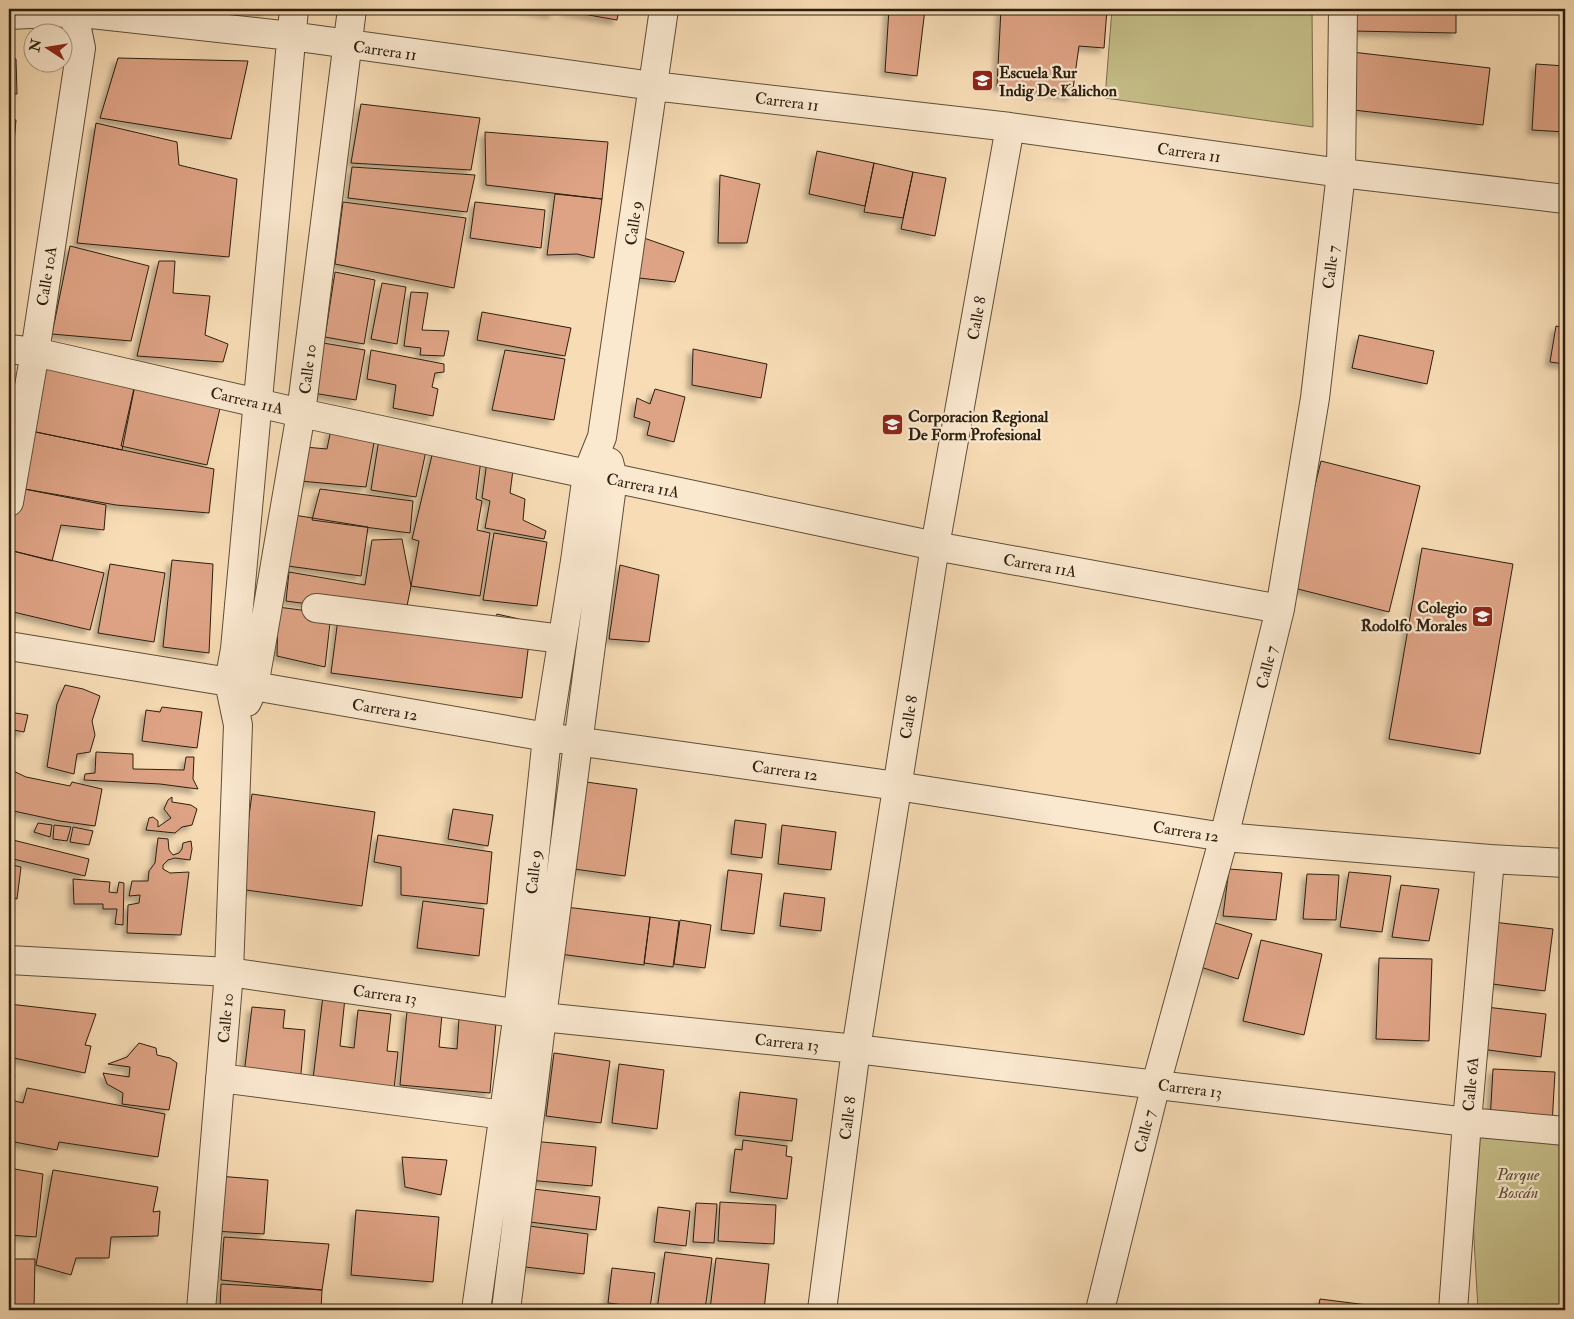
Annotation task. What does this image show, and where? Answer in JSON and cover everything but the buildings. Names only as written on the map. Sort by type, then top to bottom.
[{"type":"street","points":[[242,684],[234,649],[294,9]]},
{"type":"street","name":"Calle 10","points":[[201,1310],[229,972],[238,725],[242,684],[301,413],[352,9]]},
{"type":"street","name":"Calle 9","points":[[506,1310],[530,1015],[547,737],[576,561],[587,474],[602,437],[664,9]]},
{"type":"street","name":"Calle 7","points":[[1100,1310],[1156,1084],[1224,837],[1280,609],[1315,398],[1341,174],[1343,9]]},
{"type":"street","name":"Carrera 11","points":[[9,15],[73,10],[103,11],[653,86],[1010,127],[1341,174],[1565,199]]},
{"type":"street","name":"Calle 10A","points":[[73,10],[80,48]]},
{"type":"street","name":"Calle 10A","points":[[9,502],[22,350],[80,48],[103,11]]},
{"type":"street","name":"Calle 8","points":[[822,1310],[856,1049],[934,546],[1010,127]]},
{"type":"street","name":"Carrera 11A","points":[[22,350],[301,413],[934,546],[1280,609]]},
{"type":"street","name":"Calle 9","points":[[476,1310],[504,1115],[530,1015],[580,741],[614,478],[602,437]]},
{"type":"street","points":[[316,608],[562,639]]},
{"type":"street","name":"Carrera 12","points":[[9,646],[547,737],[897,786],[1224,837],[1490,859],[1565,863]]},
{"type":"street","name":"Calle 6A","points":[[1453,1310],[1490,859]]},
{"type":"street","name":"Carrera 13","points":[[9,960],[229,972],[530,1015],[856,1049],[1467,1122],[1565,1131]]},
{"type":"street","points":[[220,1078],[504,1115]]},
{"type":"green space","points":[[1112,9],[1312,9],[1313,127],[1105,98]]},
{"type":"green space","name":"Parque Boscán","points":[[1468,1131],[1565,1138],[1565,1310],[1478,1310]]},
{"type":"place","name":"Escuela Rur Indig De Kalichon","points":[[983,81]]},
{"type":"place","name":"Corporacion Regional De Form Profesional","points":[[892,425]]},
{"type":"place","name":"Colegio Rodolfo Morales","points":[[1483,616]]}]
